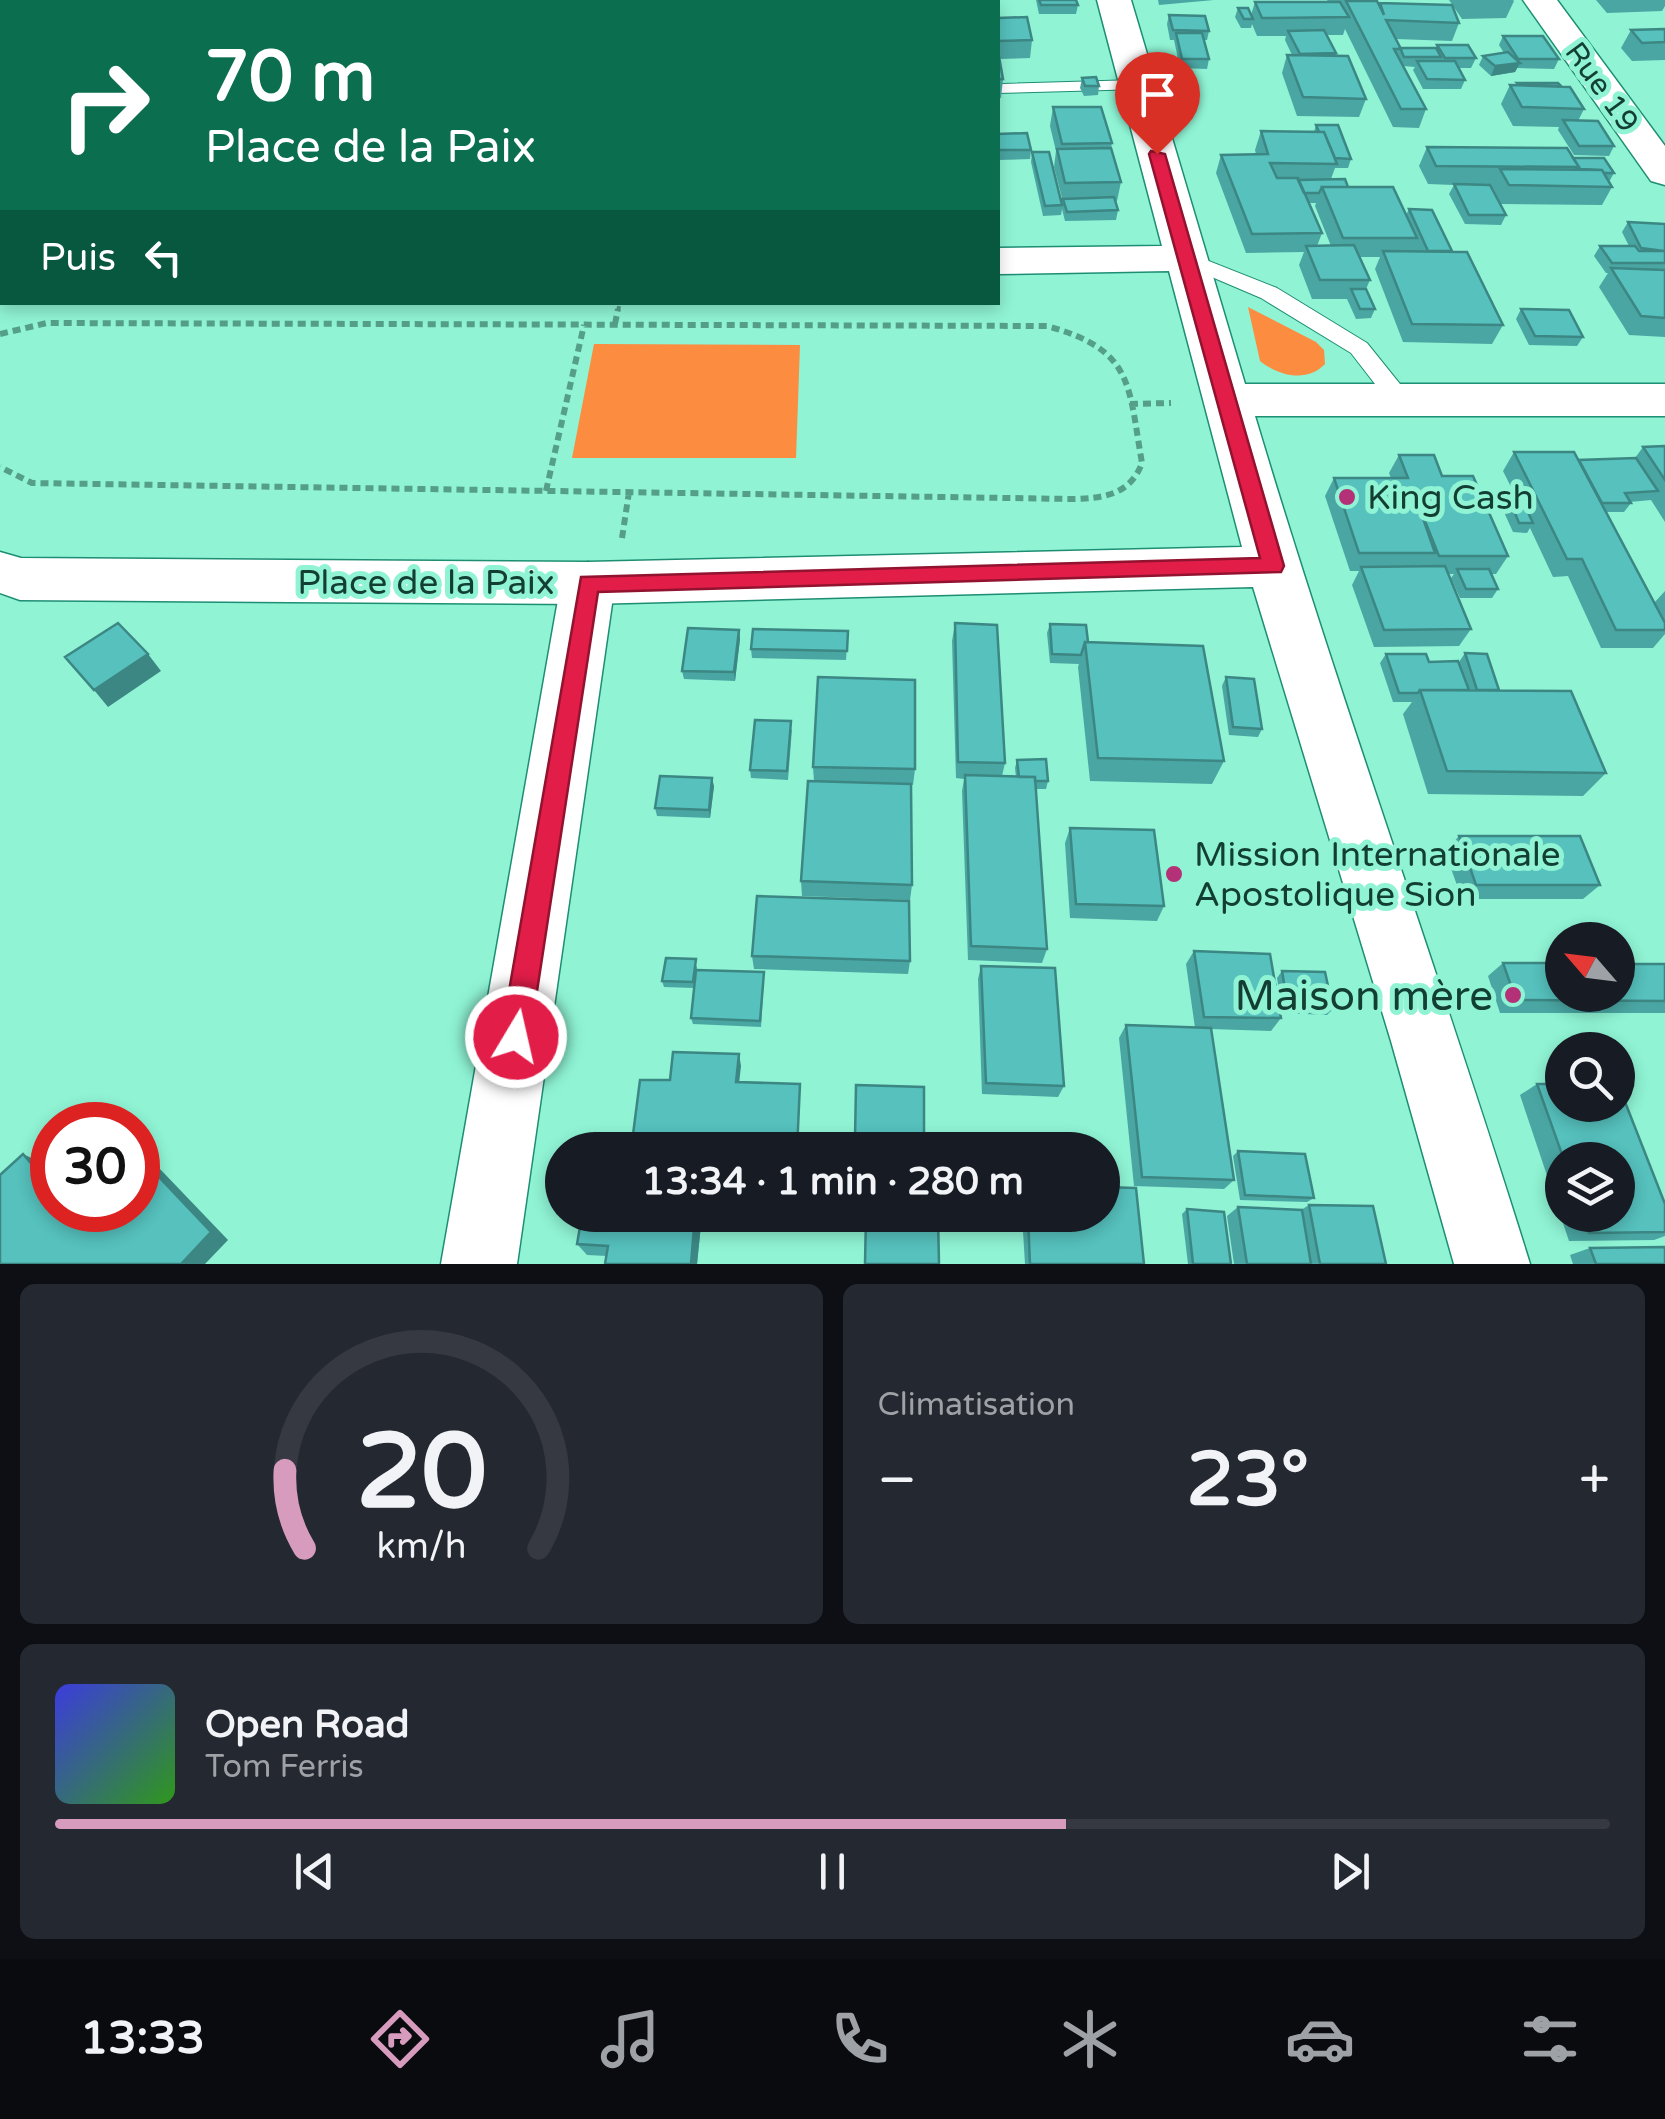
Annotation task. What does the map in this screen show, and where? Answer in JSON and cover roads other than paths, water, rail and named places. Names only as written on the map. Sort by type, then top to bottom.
[{"type":"main road","points":[[1114,0],[1274,566],[1426,1041],[1492,1264]]},
{"type":"main road","name":"Rue 19","points":[[1540,0],[1665,173]]},
{"type":"main road","points":[[1000,261],[1186,258]]},
{"type":"main road","points":[[1228,400],[1665,400]]},
{"type":"main road","points":[[479,1264],[605,561]]},
{"type":"main road","name":"Place de la Paix","points":[[0,572],[20,579],[605,561],[1274,566]]},
{"type":"lane","points":[[1003,89],[1137,85]]},
{"type":"lane","points":[[1186,258],[1269,294],[1359,348],[1400,400]]},
{"type":"place","name":"King Cash","points":[[1347,497]]},
{"type":"place","name":"Mission Internationale Apostolique Sion","points":[[1174,874]]},
{"type":"place","name":"Maison mère","points":[[1513,995]]}]
